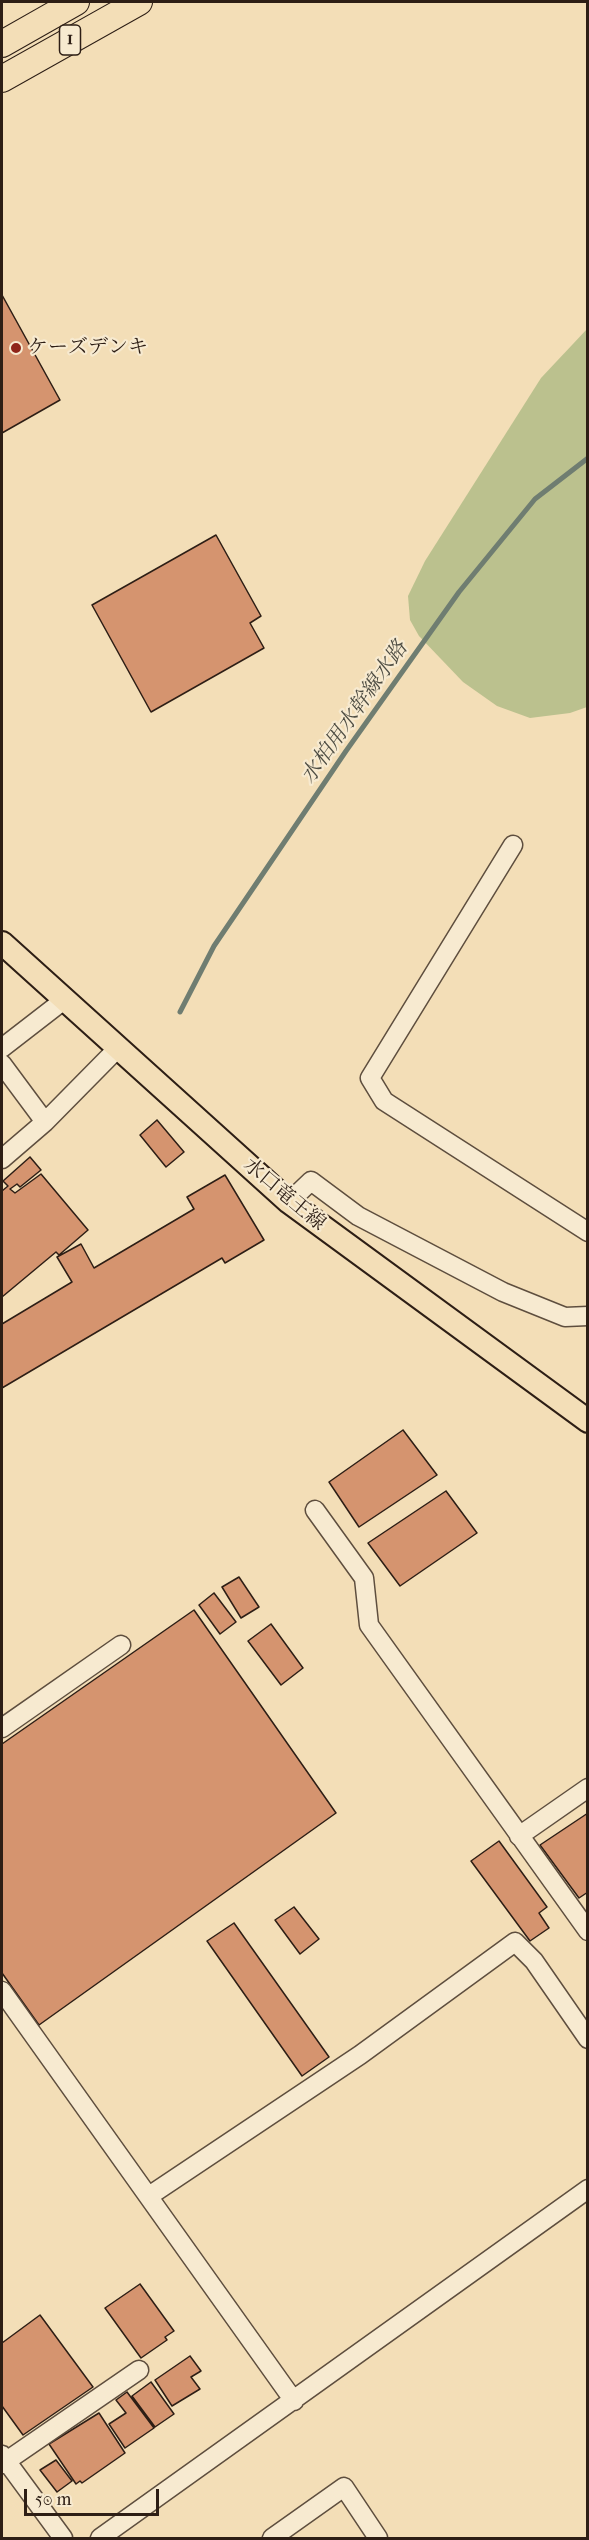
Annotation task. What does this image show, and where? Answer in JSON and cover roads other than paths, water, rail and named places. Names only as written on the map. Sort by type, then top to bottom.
[{"type":"highway","name":"1","points":[[2,44],[76,2]]},
{"type":"highway","name":"1","points":[[2,79],[139,2]]},
{"type":"main road","name":"水口竜王線","points":[[2,943],[289,1202],[588,1421]]},
{"type":"street","points":[[513,845],[370,1078],[384,1101],[588,1232]]},
{"type":"street","points":[[2,1048],[64,1000]]},
{"type":"street","points":[[2,1159],[45,1122],[117,1048]]},
{"type":"street","points":[[2,1064],[45,1122]]},
{"type":"street","points":[[289,1202],[311,1181],[358,1216],[503,1292],[566,1317],[588,1316]]},
{"type":"street","points":[[315,1510],[364,1578],[369,1625],[588,1931]]},
{"type":"street","points":[[2,1728],[121,1645]]},
{"type":"street","points":[[519,1836],[588,1788]]},
{"type":"street","points":[[149,2196],[360,2055],[515,1942],[534,1961],[588,2039]]},
{"type":"street","points":[[2,1990],[294,2401]]},
{"type":"street","points":[[100,2538],[588,2189]]},
{"type":"street","points":[[63,2538],[3,2460],[139,2370]]},
{"type":"street","points":[[272,2538],[344,2487],[378,2538]]},
{"type":"waterway","name":"水柏用水幹線水路","points":[[180,1012],[214,946],[346,751],[459,592],[535,499],[588,458]]},
{"type":"place","name":"ケーズデンキ","points":[[16,348]]}]
